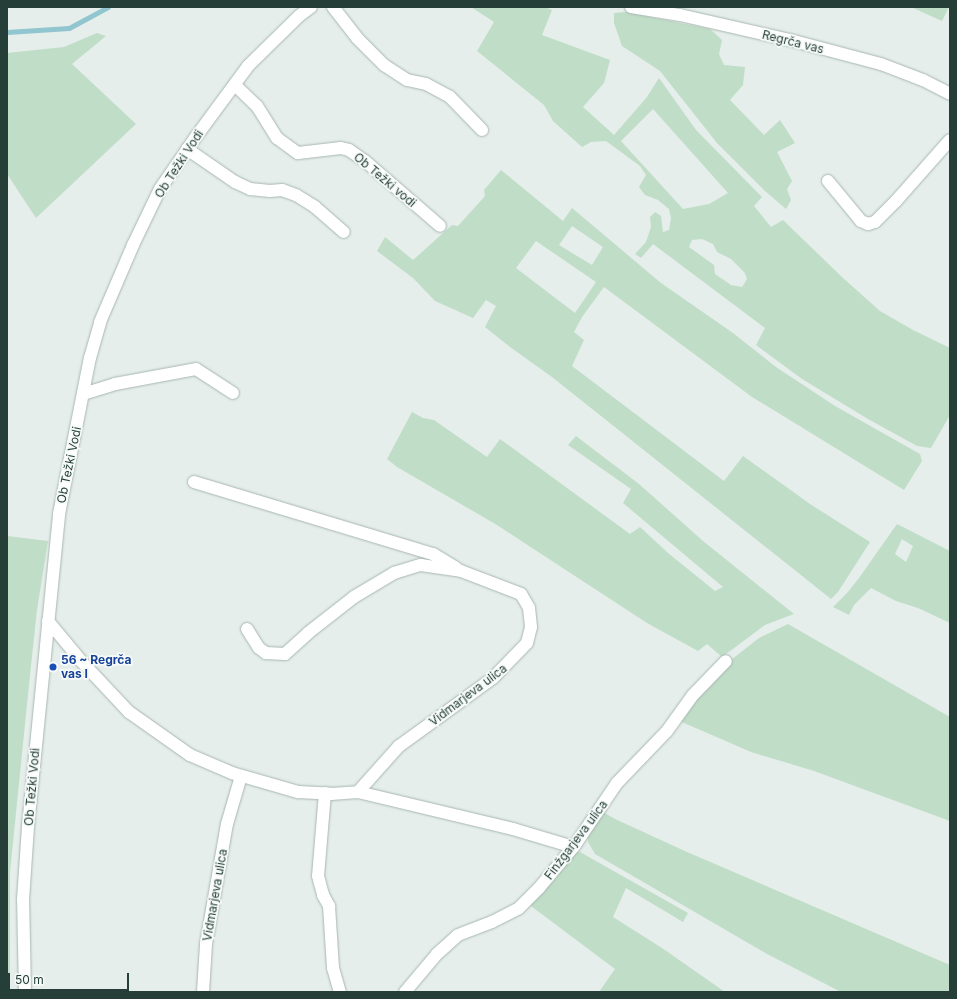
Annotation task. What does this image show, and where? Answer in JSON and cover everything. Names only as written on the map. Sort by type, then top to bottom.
[{"type":"street","name":"Ob Težki Vodi","points":[[25,992],[23,900],[28,826],[59,514],[100,322],[160,189],[187,149],[258,56],[311,7]]},
{"type":"street","points":[[333,7],[357,38],[384,65],[407,80],[426,84],[450,97],[482,130]]},
{"type":"street","name":"Regrča vas","points":[[631,7],[680,15],[790,40],[881,64],[923,80],[950,94]]},
{"type":"street","name":"Ob Težki vodi","points":[[235,85],[257,106],[277,138],[298,153],[341,148],[349,150],[365,161],[440,226]]},
{"type":"street","points":[[828,181],[861,221],[868,224],[874,222],[896,201],[950,140]]},
{"type":"street","name":"Ob Težki vodi","points":[[187,149],[235,182],[250,189],[270,191],[282,190],[296,195],[315,206],[344,232]]},
{"type":"street","points":[[84,394],[115,384],[196,369],[234,393]]},
{"type":"street","name":"Vidmarjeva ulica","points":[[194,482],[433,554],[461,571],[520,594],[529,608],[531,627],[527,643],[493,678],[399,746],[358,792]]},
{"type":"street","name":"Vidmarjeva ulica","points":[[247,629],[259,648],[266,653],[285,654],[308,633],[354,596],[394,573],[421,565],[461,571]]},
{"type":"street","points":[[48,621],[82,662],[129,712],[190,755],[241,776],[298,792],[358,792],[514,829],[573,847]]},
{"type":"street","name":"Finžgarjeva ulica","points":[[405,992],[438,954],[458,935],[492,922],[518,908],[539,888],[573,847],[617,783],[667,731],[693,695],[726,661]]},
{"type":"street","name":"Vidmarjeva ulica","points":[[203,992],[206,944],[227,824],[241,776]]},
{"type":"street","points":[[324,793],[318,876],[323,895],[329,906],[332,968],[340,992]]},
{"type":"green space","points":[[471,7],[545,7],[552,10],[542,35],[610,60],[604,83],[583,107],[614,135],[647,97],[659,78],[696,130],[762,197],[754,206],[771,227],[783,220],[843,278],[880,311],[913,330],[950,348],[950,415],[931,448],[917,446],[868,419],[802,379],[756,345],[765,328],[653,244],[641,258],[635,254],[646,242],[651,227],[650,217],[655,212],[661,216],[663,232],[669,230],[671,218],[669,209],[658,200],[645,195],[639,187],[646,175],[640,166],[606,141],[591,142],[582,147],[553,121],[544,105],[477,51],[494,22]],"holes":[[[653,109],[728,193],[709,204],[683,209],[621,141]],[[702,239],[713,244],[717,252],[731,259],[745,273],[747,279],[742,287],[731,285],[715,274],[714,265],[689,247],[692,240]]]},
{"type":"green space","points":[[911,7],[949,7],[942,21]]},
{"type":"green space","points":[[626,12],[710,29],[722,40],[719,54],[724,65],[745,67],[743,85],[730,100],[764,135],[780,120],[795,143],[777,152],[792,181],[787,189],[791,200],[786,209],[765,191],[717,143],[660,71],[622,46],[614,23],[614,13]]},
{"type":"green space","points":[[97,33],[106,36],[72,64],[136,124],[36,218],[7,174],[7,53],[64,47]]},
{"type":"green space","points":[[501,170],[563,221],[572,208],[661,283],[733,333],[776,367],[835,406],[920,454],[922,461],[904,490],[752,397],[604,287],[582,317],[574,332],[584,340],[572,366],[724,481],[743,456],[810,504],[870,542],[838,592],[831,599],[552,377],[485,327],[496,306],[486,300],[473,318],[435,301],[413,278],[377,251],[385,237],[413,260],[452,225],[458,226],[485,196],[484,190]],"holes":[[[572,226],[603,247],[592,265],[559,245]],[[536,241],[596,282],[575,313],[516,268]]]},
{"type":"green space","points":[[412,412],[423,418],[434,420],[487,457],[500,439],[630,534],[640,527],[668,553],[715,591],[723,587],[623,503],[631,489],[568,445],[576,436],[639,484],[703,541],[794,614],[765,625],[722,657],[707,644],[698,651],[647,623],[497,525],[397,467],[387,459]]},
{"type":"green space","points":[[897,524],[950,551],[950,623],[918,608],[896,601],[871,588],[854,605],[849,615],[833,607],[859,578]],"holes":[[[902,539],[913,546],[906,562],[895,554]]]},
{"type":"green space","points":[[7,536],[48,541],[37,610],[10,872],[10,992],[7,992]]},
{"type":"green space","points":[[788,624],[950,717],[950,821],[814,771],[751,752],[675,719],[727,663],[759,638]]},
{"type":"green space","points":[[602,811],[613,818],[687,852],[950,965],[950,992],[841,992],[767,954],[595,854],[588,842],[587,835]]},
{"type":"green space","points":[[580,852],[688,913],[683,922],[626,888],[613,917],[662,948],[725,992],[599,992],[615,969],[527,903],[573,853]]},
{"type":"waterway","points":[[7,32],[69,28],[108,7]]},
{"type":"place","name":"56 ~ Regrča vas I","points":[[53,667]]}]
